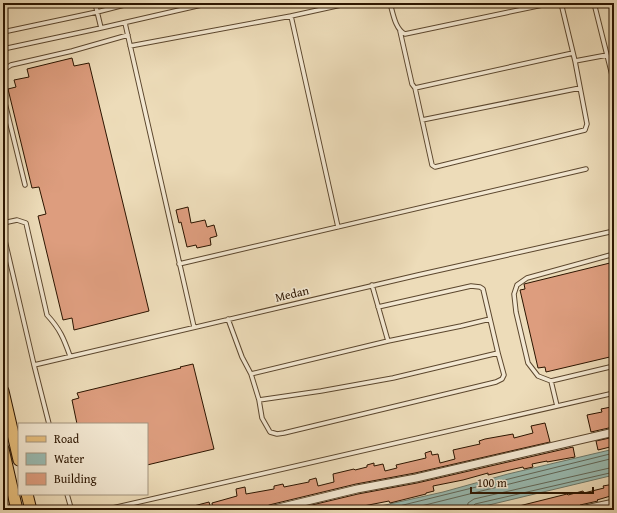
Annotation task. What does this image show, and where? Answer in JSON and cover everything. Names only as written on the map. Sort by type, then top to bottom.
[{"type":"main road","points":[[3,391],[18,456]]},
{"type":"main road","points":[[3,449],[17,510]]},
{"type":"main road","points":[[27,495],[31,510]]},
{"type":"street","points":[[270,510],[357,489],[423,477],[614,432]]},
{"type":"street","points":[[581,510],[606,508],[614,503]]},
{"type":"lane","points":[[95,3],[101,28]]},
{"type":"lane","points":[[3,32],[132,3]]},
{"type":"lane","points":[[3,49],[210,3]]},
{"type":"lane","points":[[130,46],[291,16],[350,3]]},
{"type":"lane","points":[[390,3],[400,31],[412,84],[415,88],[432,165],[435,167],[585,130],[587,124],[575,61],[561,3]]},
{"type":"lane","points":[[400,31],[405,34],[552,3]]},
{"type":"lane","points":[[594,3],[614,82]]},
{"type":"lane","points":[[291,16],[338,227]]},
{"type":"lane","points":[[125,23],[194,327]]},
{"type":"lane","points":[[3,72],[11,66],[128,35]]},
{"type":"lane","points":[[415,88],[573,53]]},
{"type":"lane","points":[[575,61],[607,55]]},
{"type":"lane","points":[[422,120],[580,88]]},
{"type":"lane","points":[[3,95],[25,185]]},
{"type":"lane","points":[[180,264],[586,169]]},
{"type":"lane","points":[[3,223],[17,220],[26,223],[47,315],[64,338],[70,356]]},
{"type":"lane","name":"Medan","points":[[34,364],[372,285],[614,231]]},
{"type":"lane","points":[[3,232],[49,423]]},
{"type":"lane","points":[[614,254],[527,278],[518,285],[514,294],[516,312],[528,363],[538,376],[551,381],[614,366]]},
{"type":"lane","points":[[372,285],[388,341]]},
{"type":"lane","points":[[228,319],[242,357],[252,374],[262,418],[270,432],[277,434],[496,382],[502,379],[504,375],[483,289],[480,287],[471,286],[378,307]]},
{"type":"lane","points":[[252,374],[388,341],[455,328],[490,319]]},
{"type":"lane","points":[[259,400],[393,378],[498,353]]},
{"type":"lane","points":[[551,381],[557,406]]},
{"type":"lane","points":[[104,510],[614,393]]},
{"type":"lane","points":[[67,495],[70,508],[72,510]]},
{"type":"water","points":[[614,449],[614,475],[468,510],[363,510],[443,492],[508,474]]},
{"type":"building","points":[[72,58],[74,66],[89,63],[149,311],[74,330],[72,318],[63,320],[38,216],[46,214],[39,187],[32,188],[8,89],[16,87],[14,80],[29,77],[27,69]]},
{"type":"building","points":[[188,207],[191,223],[205,220],[207,227],[214,225],[217,236],[210,238],[211,245],[197,248],[196,245],[187,247],[181,222],[179,223],[176,210]]},
{"type":"building","points":[[614,262],[614,356],[546,372],[545,367],[538,368],[520,290],[525,289],[524,284]]},
{"type":"building","points":[[193,364],[214,449],[148,465],[148,423],[77,423],[72,400],[79,398],[77,393],[181,368],[180,367]]},
{"type":"building","points":[[611,407],[613,427],[591,432],[587,415],[602,412],[601,409]]},
{"type":"building","points":[[545,423],[550,442],[415,473],[356,484],[269,505],[265,510],[213,510],[212,503],[237,496],[236,489],[245,487],[246,494],[274,489],[274,486],[283,484],[284,487],[309,482],[309,480],[316,478],[318,486],[334,482],[333,474],[367,467],[367,465],[374,463],[374,466],[383,464],[385,471],[397,468],[396,465],[426,458],[425,453],[431,451],[432,455],[438,454],[440,463],[455,459],[453,450],[480,444],[479,441],[485,439],[513,434],[514,438],[533,433],[531,426]]},
{"type":"building","points":[[614,437],[614,446],[598,450],[596,441]]},
{"type":"building","points":[[573,447],[575,457],[532,464],[533,467],[524,469],[523,467],[488,475],[488,473],[433,486],[434,491],[390,503],[389,501],[343,510],[291,510],[358,494],[417,483]]},
{"type":"building","points":[[614,484],[614,495],[597,500],[598,501],[580,505],[576,510],[570,510],[570,507],[558,510],[516,510],[515,507],[567,494],[583,491],[584,493],[604,488],[603,486]]},
{"type":"building","points":[[209,502],[211,509],[186,510],[186,508]]}]
